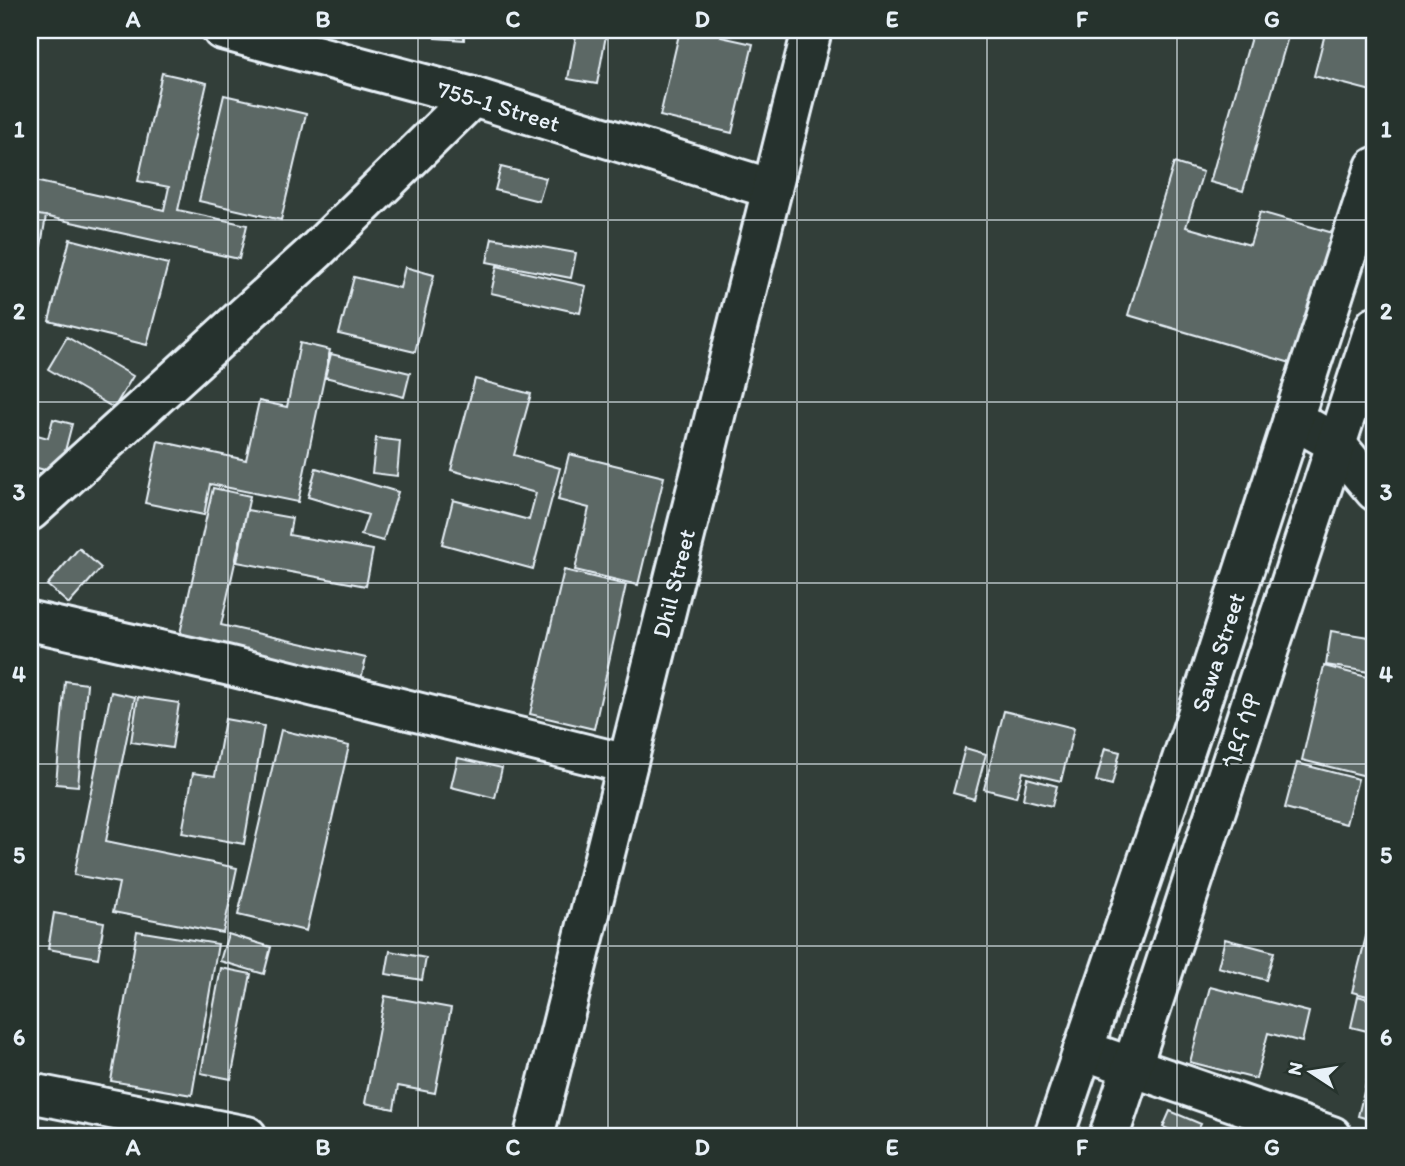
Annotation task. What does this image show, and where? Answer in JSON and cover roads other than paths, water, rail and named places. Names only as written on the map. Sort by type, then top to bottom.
[{"type":"street","name":"755-1 Street","points":[[222,30],[473,97],[772,189]]},
{"type":"street","name":"Dhil Street","points":[[534,1136],[812,30]]},
{"type":"street","points":[[30,511],[316,251],[473,97]]},
{"type":"street","name":"Sawa Street","points":[[1054,1136],[1193,727],[1375,167]]},
{"type":"street","name":"ጎደና ሳዋ","points":[[1108,1136],[1375,326]]},
{"type":"street","points":[[1293,419],[1335,443],[1375,491]]},
{"type":"street","points":[[30,621],[226,665],[627,764]]},
{"type":"street","points":[[1083,1050],[1332,1136]]},
{"type":"street","points":[[30,1093],[247,1136]]}]
